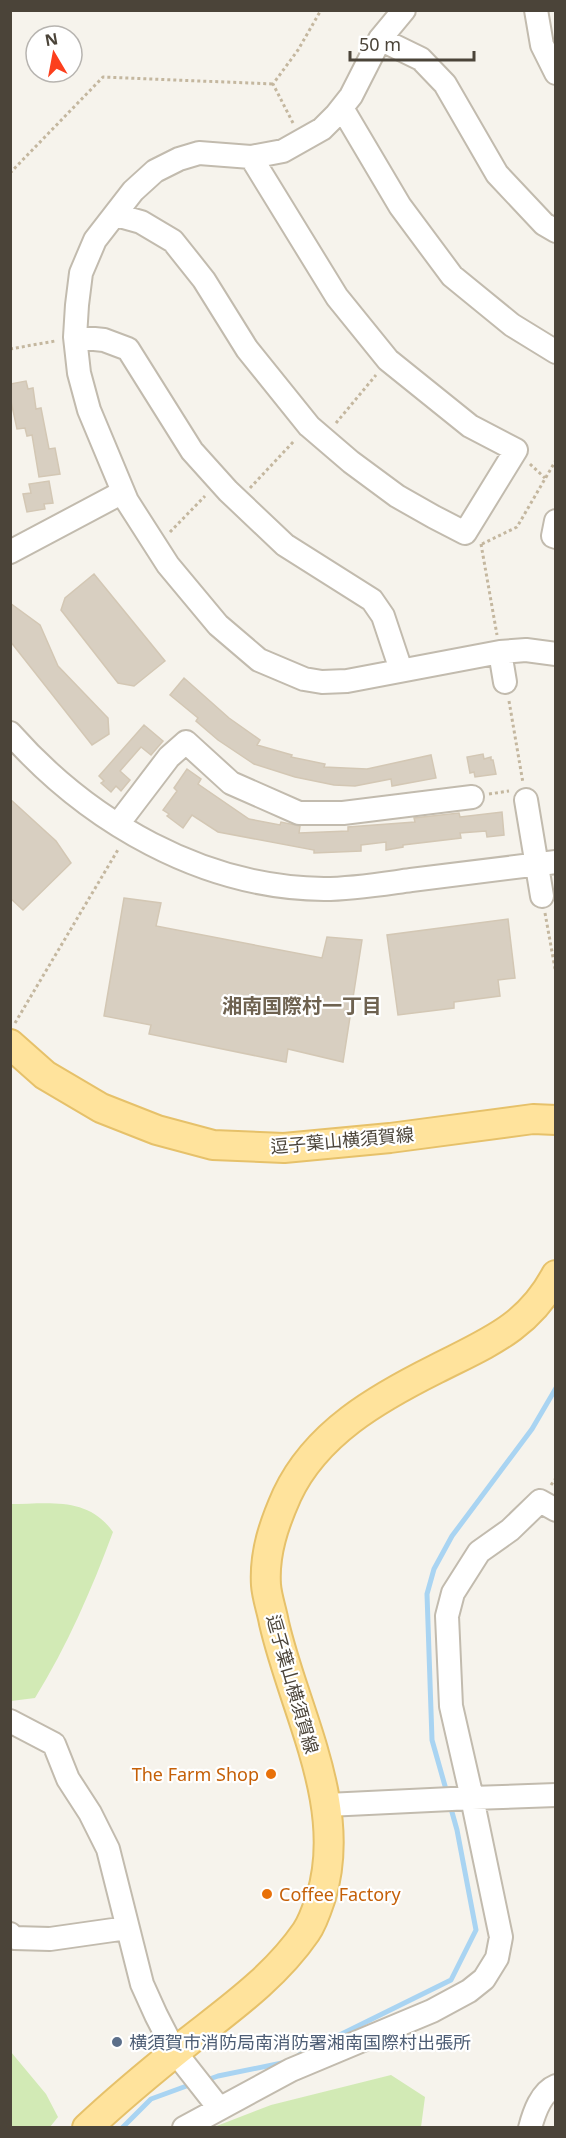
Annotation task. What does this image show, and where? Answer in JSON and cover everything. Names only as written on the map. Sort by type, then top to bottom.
[{"type":"main road","name":"逗子葉山横須賀線","points":[[10,1044],[45,1075],[101,1108],[157,1130],[213,1145],[284,1148],[390,1138],[533,1119],[555,1120]]},
{"type":"main road","name":"逗子葉山横須賀線","points":[[87,2127],[125,2092],[243,1998],[281,1964],[308,1930],[318,1907],[327,1868],[329,1836],[327,1805],[307,1730],[288,1678],[266,1587],[267,1548],[288,1493],[309,1458],[339,1427],[410,1382],[506,1332],[529,1314],[555,1275]]},
{"type":"street","points":[[404,10],[380,39],[351,96],[322,129],[283,151],[250,157],[199,153],[179,159],[155,171],[133,191],[95,240],[81,273],[75,337],[79,374],[89,410],[123,492],[156,546],[168,565],[218,625],[259,660],[304,679],[322,682],[347,681],[500,652],[526,650],[555,654]]},
{"type":"street","points":[[536,10],[542,45],[555,73]]},
{"type":"street","points":[[380,39],[421,59],[445,84],[497,174],[544,224],[555,231]]},
{"type":"street","points":[[342,108],[400,206],[452,276],[512,325],[555,352]]},
{"type":"street","points":[[116,215],[141,222],[173,241],[204,280],[247,349],[316,432],[351,462],[397,496],[473,538],[516,450],[470,426],[388,360],[337,297],[250,157]]},
{"type":"street","points":[[75,337],[104,340],[128,349],[192,451],[238,501],[285,545],[372,600],[383,616],[401,670]]},
{"type":"street","points":[[10,552],[123,492]]},
{"type":"street","points":[[555,521],[552,536],[555,537]]},
{"type":"street","points":[[500,652],[506,682]]},
{"type":"street","points":[[10,733],[68,789],[123,827],[163,851],[247,880],[287,887],[326,889],[546,863]]},
{"type":"street","points":[[123,827],[169,758],[186,742],[231,783],[299,813],[343,813],[472,797]]},
{"type":"street","points":[[525,795],[546,863],[542,896]]},
{"type":"street","points":[[184,2127],[291,2070],[432,2011],[469,1991],[484,1979],[497,1958],[501,1937],[451,1706],[447,1616],[453,1593],[479,1552],[510,1530],[540,1501],[555,1510]]},
{"type":"street","points":[[10,1721],[54,1744],[68,1779],[90,1813],[108,1849],[142,1984],[174,2052],[219,2108]]},
{"type":"street","points":[[327,1805],[472,1797],[555,1796]]},
{"type":"street","points":[[10,1934],[14,1938],[50,1939],[127,1928]]},
{"type":"street","points":[[530,2127],[533,2115],[548,2089],[555,2086]]},
{"type":"path","points":[[273,84],[321,10]]},
{"type":"path","points":[[10,173],[103,77],[273,84]]},
{"type":"path","points":[[273,84],[302,141]]},
{"type":"path","points":[[10,349],[75,337]]},
{"type":"path","points":[[238,501],[316,432],[388,360]]},
{"type":"path","points":[[500,652],[473,538],[517,526],[555,460]]},
{"type":"path","points":[[156,546],[219,481]]},
{"type":"path","points":[[472,797],[525,795],[506,682]]},
{"type":"path","points":[[10,1030],[123,827]]},
{"type":"path","points":[[542,896],[555,974]]},
{"type":"green space","points":[[53,1503],[80,1507],[103,1520],[113,1532],[78,1617],[35,1698],[11,1701],[10,1504]]},
{"type":"green space","points":[[11,2052],[46,2094],[58,2117],[50,2127],[11,2127]]},
{"type":"green space","points":[[391,2075],[425,2097],[421,2127],[214,2127],[271,2105]]},
{"type":"building","points":[[26,381],[28,389],[33,388],[36,409],[41,408],[49,449],[55,448],[60,474],[39,477],[32,435],[27,436],[25,428],[17,429],[10,397],[10,384]]},
{"type":"building","points":[[49,481],[53,503],[44,504],[45,509],[27,512],[23,494],[31,493],[29,484]]},
{"type":"building","points":[[94,574],[165,661],[134,686],[118,683],[61,610],[65,598]]},
{"type":"building","points":[[10,603],[40,625],[58,666],[108,718],[109,734],[92,745],[10,641]]},
{"type":"building","points":[[184,678],[229,718],[260,740],[257,745],[292,755],[291,757],[325,764],[324,767],[367,769],[431,755],[436,778],[392,786],[391,779],[355,786],[334,785],[295,777],[254,764],[218,740],[196,721],[198,718],[170,695]]},
{"type":"building","points":[[144,725],[163,741],[151,755],[141,747],[120,771],[130,780],[121,791],[116,786],[111,792],[101,783],[104,781],[99,776]]},
{"type":"building","points":[[483,754],[484,759],[491,757],[493,760],[496,774],[475,777],[474,772],[470,773],[467,757]]},
{"type":"building","points":[[187,769],[201,779],[198,784],[249,819],[300,826],[299,833],[348,831],[348,827],[415,822],[414,818],[459,813],[460,817],[502,812],[504,835],[487,837],[486,831],[460,833],[461,838],[403,845],[403,847],[386,850],[386,842],[361,845],[361,851],[314,853],[314,850],[218,832],[192,815],[183,828],[163,810],[177,791],[174,788]]},
{"type":"building","points":[[10,799],[56,841],[71,863],[23,910],[10,898]]},
{"type":"building","points":[[124,898],[161,903],[156,926],[322,958],[327,937],[362,940],[343,1062],[288,1049],[286,1062],[149,1034],[151,1025],[104,1016]]},
{"type":"building","points":[[508,919],[515,978],[498,980],[500,996],[454,1002],[454,1008],[398,1015],[387,935]]},
{"type":"waterway","points":[[447,1793],[432,1740],[427,1594],[434,1569],[452,1536],[532,1429],[556,1388]]},
{"type":"waterway","points":[[299,2055],[451,1980],[476,1930],[450,1805]]},
{"type":"waterway","points":[[204,2081],[282,2063]]},
{"type":"waterway","points":[[122,2128],[151,2099],[192,2084]]},
{"type":"place","name":"The Farm Shop","points":[[271,1774]]},
{"type":"place","name":"Coffee Factory","points":[[267,1894]]},
{"type":"place","name":"横須賀市消防局南消防署湘南国際村出張所","points":[[117,2042]]},
{"type":"district","name":"湘南国際村一丁目","points":[[302,1005]]}]
